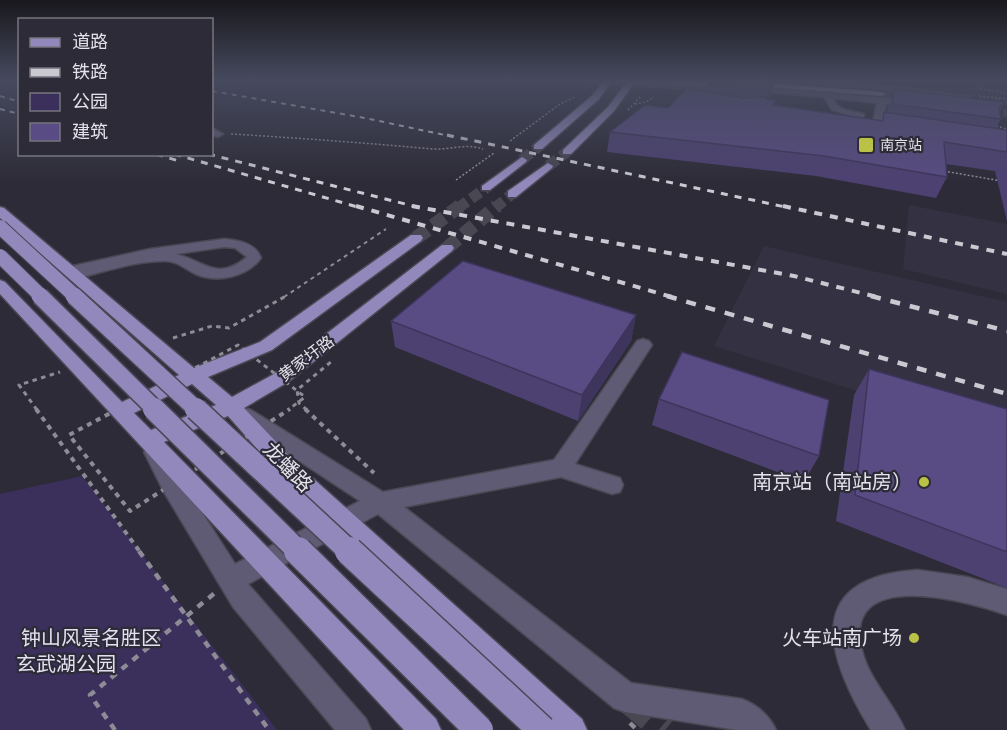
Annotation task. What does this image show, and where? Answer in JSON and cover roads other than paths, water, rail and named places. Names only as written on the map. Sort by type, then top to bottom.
[{"type":"main road","points":[[538,147],[576,114]]},
{"type":"main road","points":[[567,152],[606,114]]},
{"type":"main road","points":[[486,188],[522,160]]},
{"type":"main road","points":[[512,194],[548,166]]},
{"type":"main road","name":"龙蟠路","points":[[0,211],[187,372],[194,375],[231,406],[289,470],[570,730]]},
{"type":"main road","name":"龙蟠路","points":[[0,227],[542,730]]},
{"type":"main road","name":"黄家圩路","points":[[120,411],[194,375],[266,346],[416,238]]},
{"type":"main road","name":"黄家圩路","points":[[148,440],[231,406],[281,378],[447,248]]},
{"type":"main road","points":[[0,256],[480,730]]},
{"type":"main road","points":[[0,285],[425,730]]},
{"type":"street","points":[[853,114],[861,116]]},
{"type":"street","points":[[879,114],[877,126],[910,131]]},
{"type":"street","points":[[224,243],[238,244],[253,254],[254,258],[234,272],[213,275],[201,272],[176,257],[72,273],[150,253],[224,243]]},
{"type":"street","points":[[561,468],[643,345]]},
{"type":"street","points":[[231,406],[380,502],[626,697],[742,714],[760,730]]},
{"type":"street","points":[[148,440],[172,485],[242,598],[355,730]]},
{"type":"street","points":[[231,579],[380,502],[561,468],[612,485]]},
{"type":"street","points":[[889,730],[870,702],[855,672],[849,653],[847,621],[862,597],[880,587],[925,584],[946,585],[982,593],[1007,603]]},
{"type":"tunnel","points":[[522,160],[538,147]]},
{"type":"tunnel","points":[[548,166],[567,152]]},
{"type":"tunnel","points":[[458,208],[486,188]]},
{"type":"tunnel","points":[[495,208],[512,194]]},
{"type":"tunnel","points":[[416,238],[460,206]]},
{"type":"tunnel","points":[[447,248],[497,206]]},
{"type":"tunnel","points":[[629,700],[665,730]]},
{"type":"railway","points":[[343,114],[454,137]]},
{"type":"railway","points":[[447,135],[790,208]]},
{"type":"railway","points":[[213,155],[416,207]]},
{"type":"railway","points":[[162,156],[182,162]]},
{"type":"railway","points":[[181,156],[361,208]]},
{"type":"railway","points":[[356,206],[672,297]]},
{"type":"railway","points":[[412,206],[416,207]]},
{"type":"railway","points":[[783,206],[1007,254]]},
{"type":"railway","points":[[416,207],[794,276],[877,297]]},
{"type":"railway","points":[[416,207],[421,208]]},
{"type":"railway","points":[[667,296],[1007,394]]},
{"type":"railway","points":[[871,296],[1007,331]]},
{"type":"place","name":"南京站","points":[[866,145]]},
{"type":"place","name":"南京站（南站房）","points":[[924,482]]},
{"type":"place","name":"火车站南广场","points":[[914,638]]},
{"type":"park label","name":"钟山风景名胜区","points":[[91,638]]},
{"type":"park label","name":"玄武湖公园","points":[[66,664]]}]
